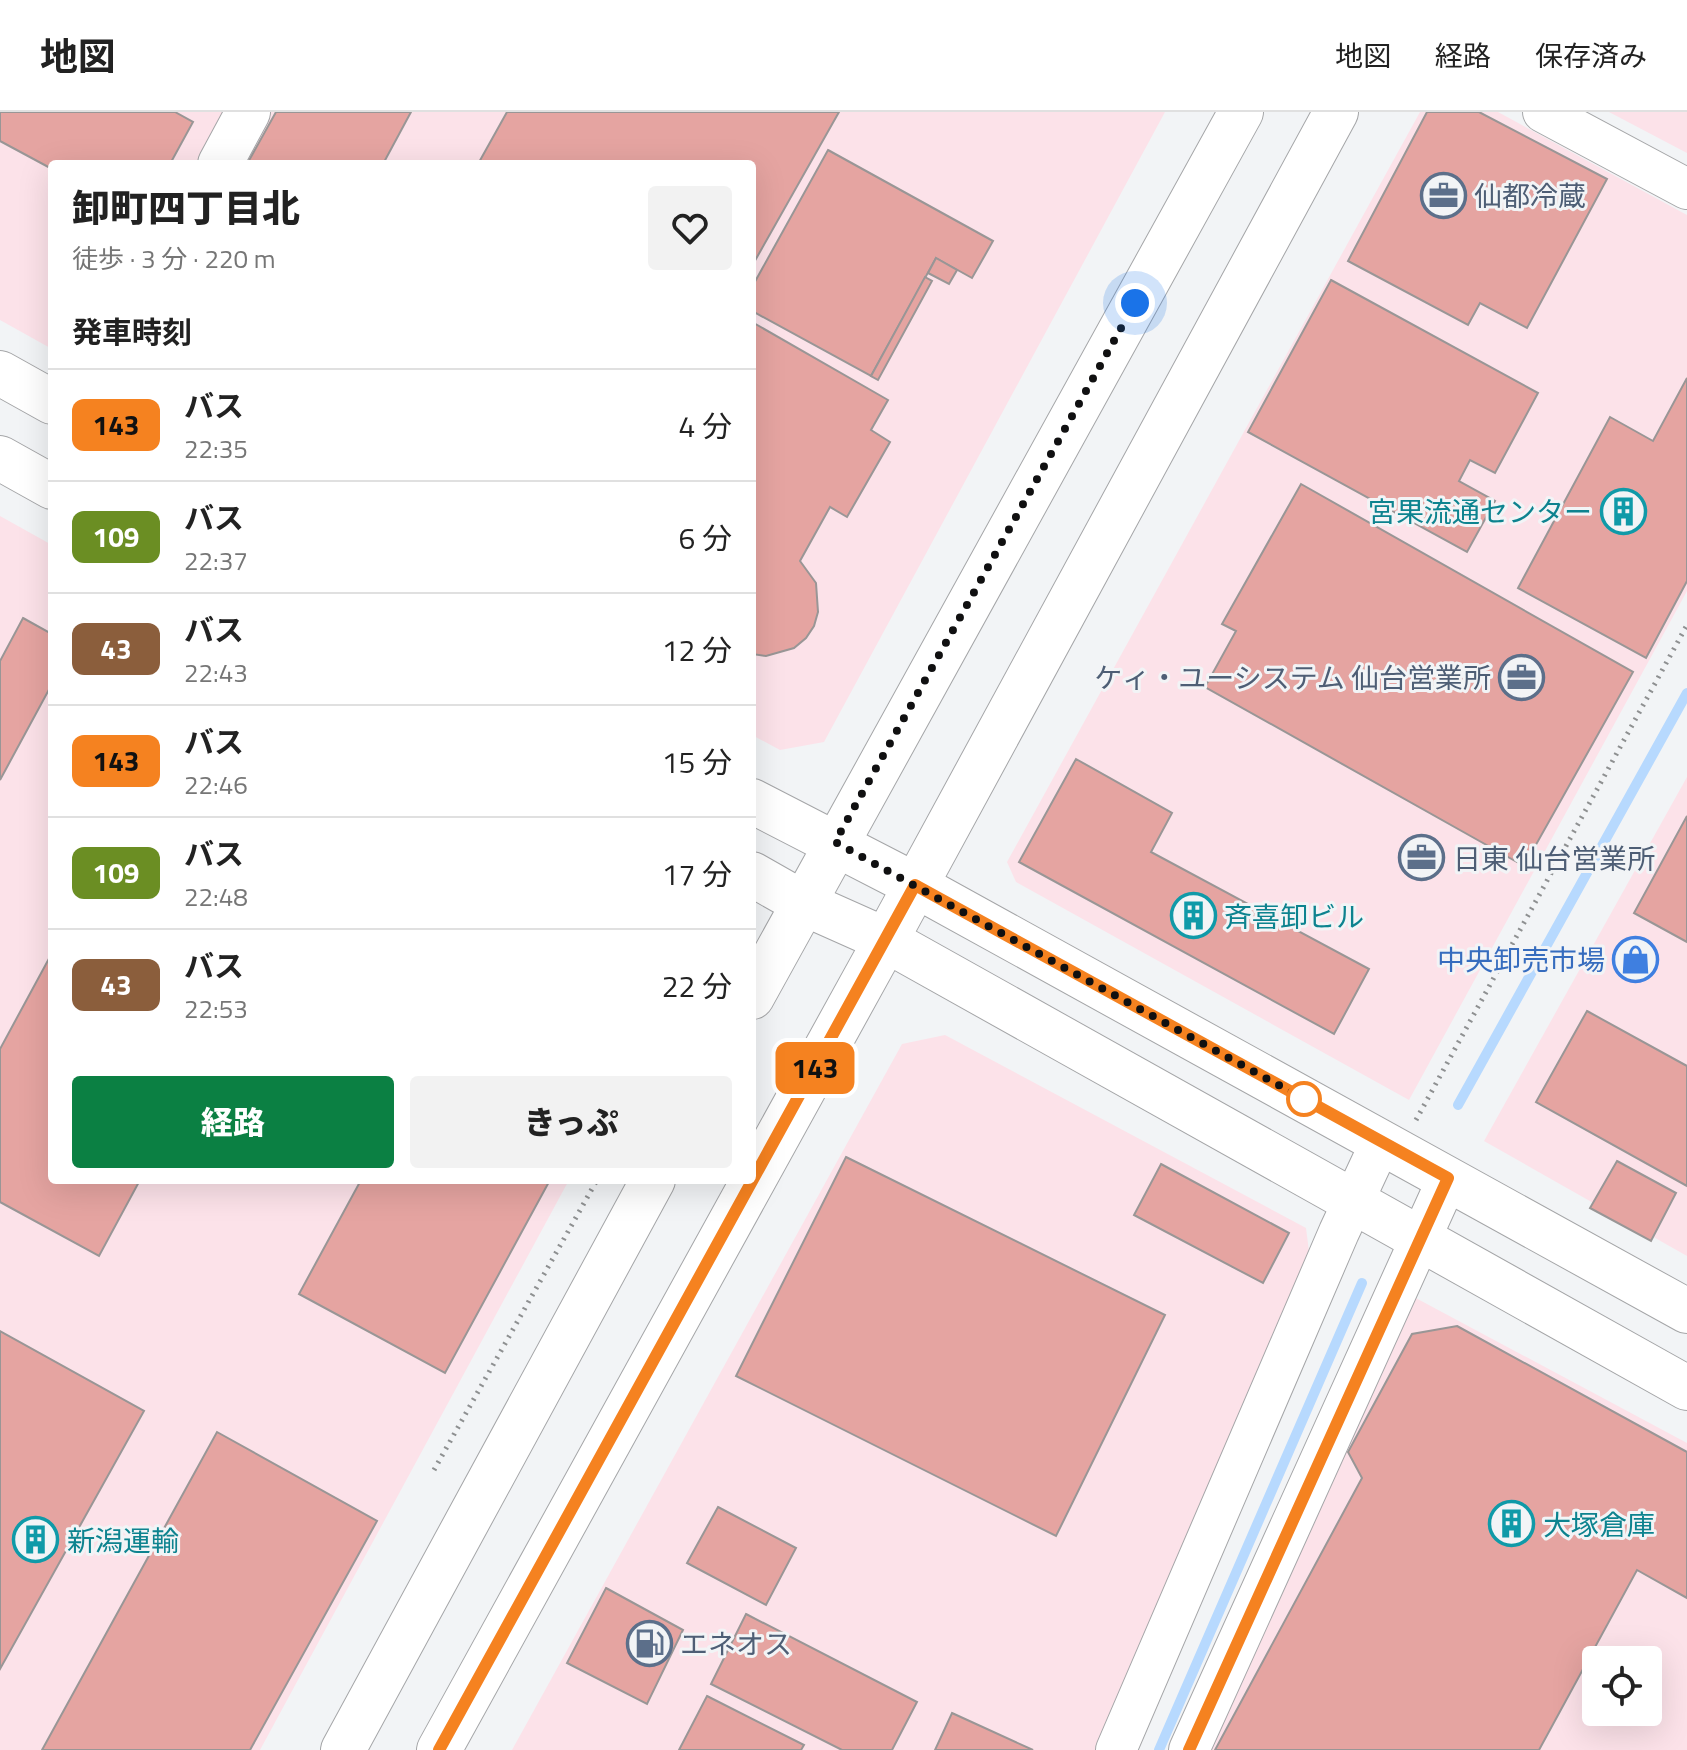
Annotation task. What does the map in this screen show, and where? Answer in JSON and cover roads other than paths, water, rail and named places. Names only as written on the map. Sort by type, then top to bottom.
[{"type":"street","points":[[222,160],[248,112]]},
{"type":"street","points":[[756,990],[1241,112]]},
{"type":"street","points":[[756,1176],[1336,112]]},
{"type":"street","points":[[1543,112],[1687,189]]},
{"type":"street","points":[[0,373],[48,400]]},
{"type":"street","points":[[0,458],[48,480]]},
{"type":"street","points":[[756,803],[1398,1132],[1448,1178],[1687,1311]]},
{"type":"street","points":[[756,876],[803,903],[886,940],[1687,1388]]},
{"type":"street","points":[[1116,1750],[1352,1203],[1398,1132]]},
{"type":"street","points":[[1189,1750],[1448,1178]]},
{"type":"street","points":[[343,1750],[651,1184]]},
{"type":"street","points":[[439,1750],[751,1184]]},
{"type":"waterway","points":[[1458,1105],[1687,693]]},
{"type":"waterway","points":[[1159,1750],[1362,1283]]},
{"type":"place","name":"仙都冷蔵","points":[[1443,195]]},
{"type":"place","name":"宮果流通センター","points":[[1623,511]]},
{"type":"place","name":"ケィ・ユーシステム 仙台営業所","points":[[1522,677]]},
{"type":"place","name":"日東 仙台営業所","points":[[1422,858]]},
{"type":"place","name":"斉喜卸ビル","points":[[1193,916]]},
{"type":"place","name":"中央卸売市場","points":[[1636,959]]},
{"type":"place","name":"大塚倉庫","points":[[1512,1524]]},
{"type":"place","name":"新潟運輸","points":[[36,1540]]},
{"type":"place","name":"エネオス","points":[[649,1643]]}]
